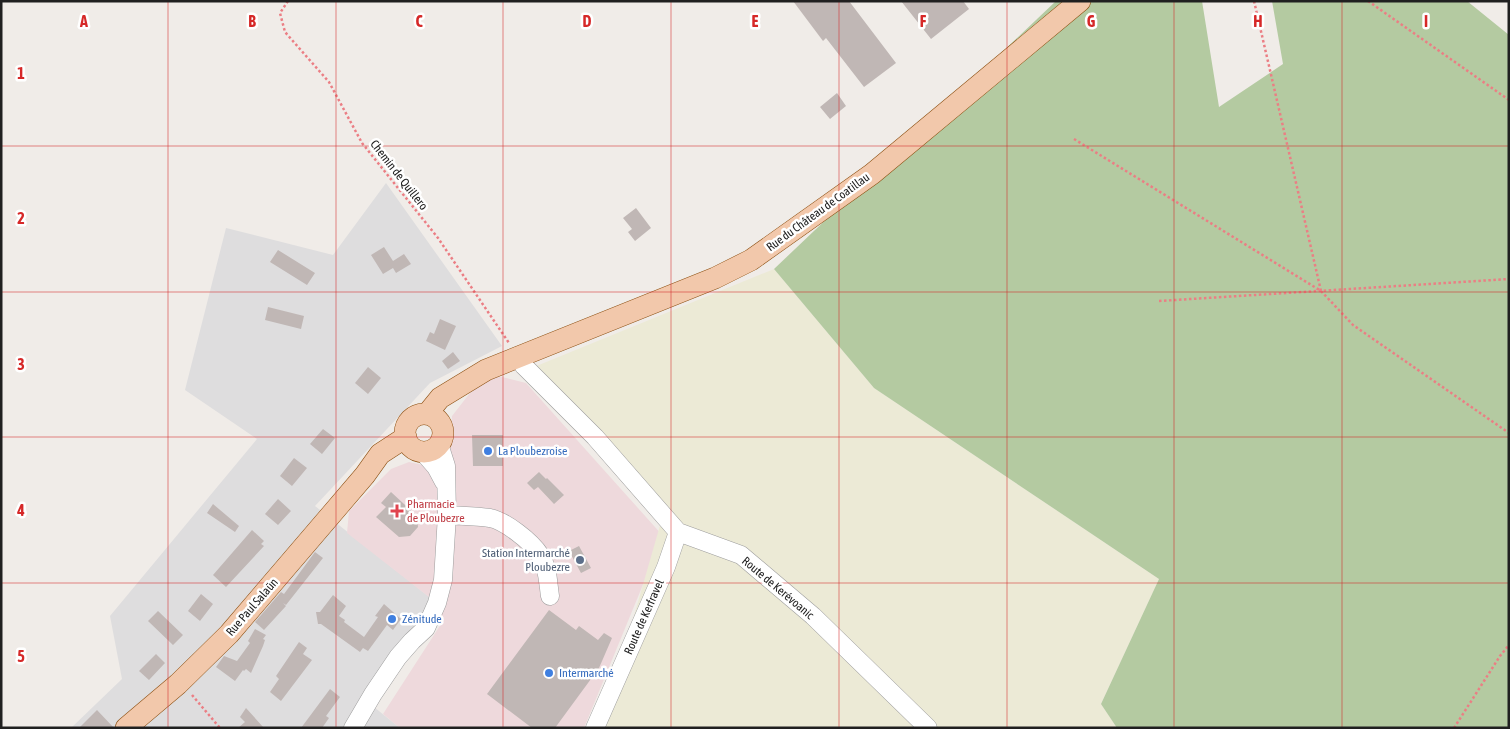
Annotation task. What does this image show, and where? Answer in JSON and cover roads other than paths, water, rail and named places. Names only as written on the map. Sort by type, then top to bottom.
[{"type":"main road","name":"Rue du Château de Coatillau","points":[[518,356],[606,323],[688,289],[750,260],[872,174],[1080,1]]},
{"type":"main road","points":[[425,436],[458,387],[486,370],[518,356]]},
{"type":"main road","name":"Rue Paul Salaün","points":[[126,728],[181,681],[229,634],[365,475],[425,436]]},
{"type":"street","name":"Route de Kerévoanic","points":[[518,356],[524,366],[595,437],[678,532],[740,555],[813,616],[928,728]]},
{"type":"street","points":[[352,728],[398,657],[426,628],[437,603],[444,580],[446,484],[436,467],[425,436]]},
{"type":"street","points":[[446,515],[490,518],[504,522],[540,554],[547,574],[550,596]]},
{"type":"street","name":"Route de Kerfravel","points":[[595,728],[666,567],[678,532]]},
{"type":"place","name":"La Ploubezroise","points":[[488,451]]},
{"type":"place","name":"Pharmacie de Ploubezre","points":[[397,511]]},
{"type":"place","name":"Station Intermarché Ploubezre","points":[[580,560]]},
{"type":"place","name":"Zénitude","points":[[392,619]]},
{"type":"place","name":"Intermarché","points":[[549,673]]}]
